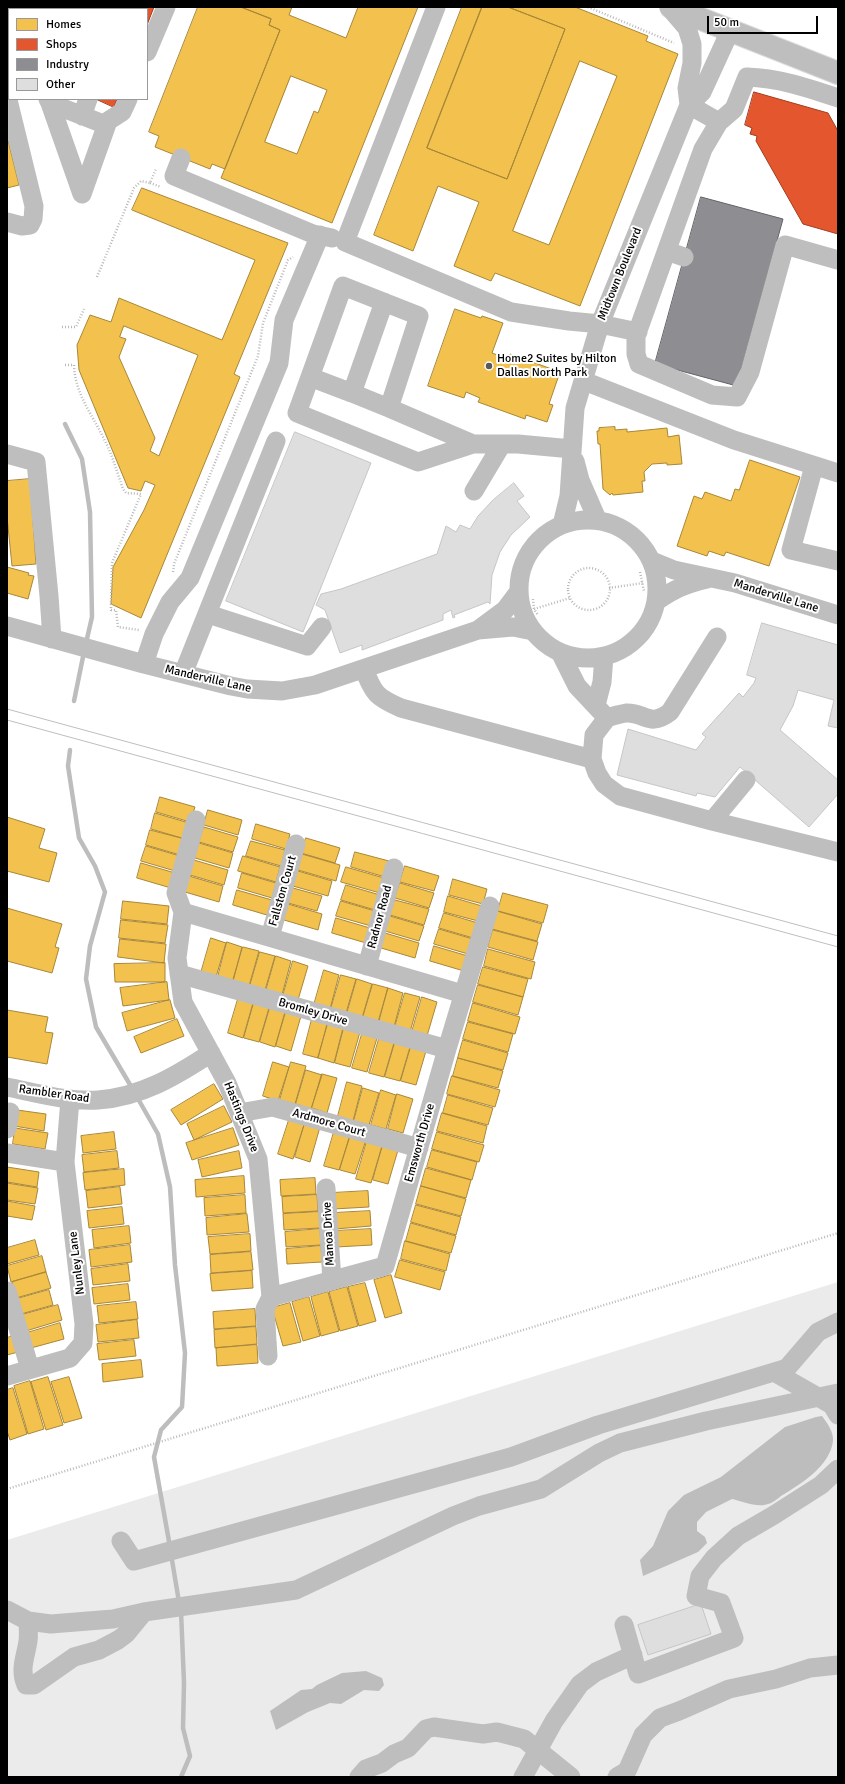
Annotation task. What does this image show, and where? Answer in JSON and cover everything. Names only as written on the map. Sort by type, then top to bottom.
[{"type":"main road","points":[[670,7],[838,73]]},
{"type":"street","points":[[148,50],[166,7]]},
{"type":"street","points":[[344,242],[436,7]]},
{"type":"street","name":"Midtown Boulevard","points":[[670,7],[687,28],[692,44],[692,62],[687,88],[689,105]]},
{"type":"street","name":"Midtown Boulevard","points":[[562,524],[569,496],[575,408],[600,324],[689,105],[702,92],[730,31]]},
{"type":"street","points":[[838,98],[774,79],[747,77],[734,109],[719,122],[704,149],[676,254],[638,332],[636,354],[639,364],[712,395],[737,397],[750,372],[785,245],[838,260]]},
{"type":"street","points":[[7,96],[34,206],[33,219],[30,225],[22,226],[7,222]]},
{"type":"street","points":[[106,125],[85,107],[49,101],[82,194],[106,125],[108,121],[122,112],[128,100]]},
{"type":"street","points":[[689,105],[719,122]]},
{"type":"street","points":[[181,158],[174,176],[320,235],[344,242],[511,312],[600,324],[638,332]]},
{"type":"street","points":[[144,664],[154,634],[170,602],[190,578],[279,363],[284,320],[320,235]]},
{"type":"street","points":[[389,408],[420,316],[343,286],[297,412],[418,462],[473,444],[502,444],[572,449]]},
{"type":"street","points":[[352,393],[384,302]]},
{"type":"street","points":[[310,377],[389,408],[473,444]]},
{"type":"street","points":[[584,380],[734,440],[838,473]]},
{"type":"street","points":[[183,674],[276,441]]},
{"type":"street","points":[[474,492],[502,444]]},
{"type":"street","name":"Midtown Boulevard","points":[[572,449],[580,480],[597,519]]},
{"type":"street","points":[[7,454],[36,462],[52,639]]},
{"type":"street","points":[[814,466],[791,550],[838,561]]},
{"type":"street","points":[[597,519],[615,524],[632,534],[645,548],[645,564],[657,583],[650,597],[648,625],[633,642],[615,653],[604,656],[594,658],[573,657],[553,648],[537,625],[520,608],[525,594],[520,575],[528,555],[540,539],[562,524],[597,519]]},
{"type":"street","name":"Manderville Lane","points":[[645,564],[735,583],[838,615]]},
{"type":"street","name":"Manderville Lane","points":[[650,597],[690,583],[714,578]]},
{"type":"street","name":"Manderville Lane","points":[[478,630],[525,594]]},
{"type":"street","points":[[208,614],[307,646],[322,627]]},
{"type":"street","name":"Manderville Lane","points":[[7,626],[183,674],[247,689],[282,691],[300,689],[478,630],[537,625]]},
{"type":"street","points":[[560,652],[577,686],[602,711],[627,713],[654,720],[663,718],[670,712],[717,637]]},
{"type":"street","points":[[604,656],[602,711],[594,735],[592,759],[597,773],[604,784],[620,796],[712,821],[838,852]]},
{"type":"street","points":[[364,669],[373,691],[383,700],[401,708],[592,759]]},
{"type":"street","points":[[712,821],[746,780]]},
{"type":"street","name":"Hastings Drive","points":[[196,820],[176,893],[183,912],[177,958],[179,974],[184,1002],[227,1083],[258,1159],[271,1297],[265,1309],[268,1356]]},
{"type":"street","name":"Fallston Court","points":[[270,937],[296,844]]},
{"type":"street","name":"Radnor Road","points":[[367,966],[394,868]]},
{"type":"street","name":"Emsworth Drive","points":[[271,1297],[385,1266],[463,994],[490,906]]},
{"type":"street","points":[[183,912],[463,994]]},
{"type":"street","name":"Bromley Drive","points":[[179,974],[447,1050]]},
{"type":"street","name":"Rambler Road","points":[[7,1088],[70,1099],[98,1100],[142,1092],[211,1053]]},
{"type":"street","name":"Nunley Lane","points":[[7,1376],[70,1358],[83,1344],[84,1324],[65,1162],[70,1099]]},
{"type":"street","name":"Ardmore Court","points":[[240,1113],[273,1107],[419,1148]]},
{"type":"street","points":[[7,1153],[65,1162]]},
{"type":"street","name":"Manoa Drive","points":[[326,1188],[332,1281]]},
{"type":"street","points":[[7,1291],[30,1369]]},
{"type":"street","points":[[121,1541],[134,1561],[511,1457],[598,1425],[787,1368],[818,1332],[838,1322]]},
{"type":"street","points":[[774,1372],[832,1405],[838,1415]]},
{"type":"street","points":[[7,1610],[28,1621],[51,1624],[113,1619],[144,1612],[296,1590],[453,1516],[479,1506],[541,1489],[599,1453],[620,1443],[706,1421],[838,1393]]},
{"type":"street","points":[[624,1625],[638,1674],[734,1638],[721,1603],[696,1596],[700,1576],[714,1558],[738,1536],[830,1483],[838,1469]]},
{"type":"street","points":[[28,1621],[28,1640],[22,1677],[26,1684],[34,1685],[74,1657],[99,1650],[118,1640],[126,1634],[144,1612]]},
{"type":"street","points":[[523,1777],[554,1721],[580,1684],[596,1672],[633,1655]]},
{"type":"street","points":[[617,1777],[627,1771],[643,1735],[660,1718],[729,1689],[776,1679],[810,1668],[838,1665]]},
{"type":"street","points":[[359,1777],[366,1769],[382,1764],[394,1754],[408,1748],[426,1729],[434,1727],[483,1734],[497,1732],[524,1739],[571,1777]]},
{"type":"path","points":[[588,7],[676,44]]},
{"type":"path","points":[[150,183],[156,169]]},
{"type":"path","points":[[97,277],[134,188],[141,181],[145,181],[165,189]]},
{"type":"path","points":[[173,576],[174,564],[258,356],[263,324],[288,260],[294,256],[296,252]]},
{"type":"path","points":[[62,327],[76,327],[84,309]]},
{"type":"path","points":[[65,365],[74,365],[77,386],[84,404],[104,439],[123,489],[126,493],[141,494],[112,563],[111,610],[116,610],[118,627],[143,630]]},
{"type":"path","points":[[645,564],[643,583],[650,597]]},
{"type":"path","points":[[585,569],[598,571],[603,574],[607,580],[609,588],[607,599],[604,604],[592,610],[580,608],[574,605],[570,598],[568,586],[570,580],[579,571],[585,569]]},
{"type":"path","points":[[609,588],[643,583]]},
{"type":"path","points":[[525,594],[534,609],[537,625]]},
{"type":"path","points":[[534,609],[570,598]]},
{"type":"path","points":[[7,1489],[838,1234]]},
{"type":"shaded area","points":[[838,1282],[838,1777],[7,1777],[7,1540]]},
{"type":"shaded area","points":[[822,1416],[831,1431],[833,1441],[831,1450],[821,1466],[797,1486],[773,1502],[764,1505],[754,1505],[732,1499],[706,1512],[697,1522],[697,1531],[705,1537],[707,1543],[698,1552],[643,1576],[640,1560],[653,1546],[668,1511],[684,1495],[721,1477],[785,1427]]},
{"type":"shaded area","points":[[366,1671],[382,1678],[384,1685],[379,1691],[364,1690],[341,1704],[330,1703],[308,1712],[276,1730],[270,1711],[301,1690],[312,1689],[342,1673]]},
{"type":"building: Homes","points":[[198,7],[241,7],[271,19],[269,25],[280,30],[225,169],[212,164],[210,169],[155,147],[159,136],[149,132]]},
{"type":"building: Homes","points":[[241,7],[292,7],[289,15],[346,38],[358,7],[418,7],[332,223],[221,178],[280,30],[269,25],[271,19]],"holes":[[[291,76],[327,90],[318,113],[314,111],[297,154],[265,142]]]},
{"type":"building: Homes","points":[[462,7],[482,7],[427,148],[507,179],[565,29],[508,7],[575,7],[648,36],[646,41],[678,54],[580,306],[495,273],[491,281],[454,266],[479,202],[438,186],[413,251],[374,235]],"holes":[[[580,61],[617,76],[549,245],[513,231]]]},
{"type":"building: Homes","points":[[482,7],[508,7],[565,29],[507,179],[427,148]]},
{"type":"building: Homes","points":[[7,136],[19,185],[7,188]]},
{"type":"building: Homes","points":[[142,188],[288,243],[234,374],[240,377],[141,618],[111,604],[113,567],[144,510],[155,485],[145,481],[141,491],[128,488],[79,370],[77,345],[90,315],[111,322],[119,298],[222,340],[255,260],[132,210]],"holes":[[[124,326],[198,355],[159,456],[150,451],[155,438],[119,357],[126,339],[120,337]]]},
{"type":"building: Homes","name":"Home2 Suites by Hilton Dallas North Park","points":[[455,309],[481,318],[482,316],[503,323],[492,353],[508,359],[510,354],[560,372],[549,404],[553,405],[547,422],[526,415],[525,419],[478,402],[480,398],[466,392],[464,398],[428,386]]},
{"type":"building: Homes","points":[[615,427],[615,430],[627,429],[627,432],[667,428],[668,437],[679,435],[682,464],[652,464],[644,472],[645,481],[642,481],[643,492],[613,495],[612,493],[610,495],[603,489],[600,444],[598,444],[597,431],[599,431],[599,428]]},
{"type":"building: Homes","points":[[750,460],[800,477],[769,566],[726,552],[724,556],[709,551],[707,556],[677,546],[694,496],[702,499],[705,492],[731,501],[735,489],[739,490]]},
{"type":"building: Homes","points":[[30,479],[36,564],[12,566],[7,517],[7,481]]},
{"type":"building: Homes","points":[[7,567],[29,573],[28,575],[34,576],[28,599],[7,593]]},
{"type":"building: Homes","points":[[160,797],[195,807],[190,822],[156,812]]},
{"type":"building: Homes","points":[[208,810],[242,820],[238,835],[204,825]]},
{"type":"building: Homes","points":[[155,813],[189,823],[185,839],[151,829]]},
{"type":"building: Homes","points":[[7,817],[45,829],[39,848],[57,853],[49,882],[7,871]]},
{"type":"building: Homes","points":[[256,824],[290,834],[286,849],[252,839]]},
{"type":"building: Homes","points":[[204,827],[238,837],[233,852],[199,842]]},
{"type":"building: Homes","points":[[150,830],[185,839],[180,855],[146,845]]},
{"type":"building: Homes","points":[[306,838],[340,848],[335,863],[301,853]]},
{"type":"building: Homes","points":[[251,841],[285,850],[281,866],[246,856]]},
{"type":"building: Homes","points":[[199,843],[233,853],[229,868],[195,858]]},
{"type":"building: Homes","points":[[146,846],[180,856],[175,871],[141,861]]},
{"type":"building: Homes","points":[[355,852],[389,861],[385,877],[351,867]]},
{"type":"building: Homes","points":[[302,854],[340,865],[336,881],[298,870]]},
{"type":"building: Homes","points":[[243,856],[280,867],[276,882],[238,871]]},
{"type":"building: Homes","points":[[194,860],[228,870],[224,885],[190,875]]},
{"type":"building: Homes","points":[[141,863],[175,873],[171,888],[137,878]]},
{"type":"building: Homes","points":[[405,866],[439,876],[434,891],[400,882]]},
{"type":"building: Homes","points":[[346,867],[384,878],[380,893],[341,882]]},
{"type":"building: Homes","points":[[298,871],[332,881],[328,896],[293,886]]},
{"type":"building: Homes","points":[[242,873],[276,883],[272,898],[238,888]]},
{"type":"building: Homes","points":[[189,876],[223,886],[219,902],[185,892]]},
{"type":"building: Homes","points":[[453,879],[487,889],[483,904],[449,895]]},
{"type":"building: Homes","points":[[400,883],[434,893],[429,908],[395,898]]},
{"type":"building: Homes","points":[[346,885],[380,895],[375,910],[341,900]]},
{"type":"building: Homes","points":[[293,888],[322,896],[317,911],[288,903]]},
{"type":"building: Homes","points":[[237,890],[272,900],[267,915],[233,905]]},
{"type":"building: Homes","points":[[503,893],[548,905],[543,923],[498,911]]},
{"type":"building: Homes","points":[[448,896],[482,906],[478,921],[444,912]]},
{"type":"building: Homes","points":[[395,900],[429,909],[424,925],[390,915]]},
{"type":"building: Homes","points":[[123,901],[169,906],[167,924],[121,919]]},
{"type":"building: Homes","points":[[341,901],[375,911],[371,926],[336,916]]},
{"type":"building: Homes","points":[[288,904],[322,914],[318,930],[284,920]]},
{"type":"building: Homes","points":[[7,908],[62,924],[55,947],[59,948],[52,973],[7,961]]},
{"type":"building: Homes","points":[[497,911],[542,924],[537,941],[492,929]]},
{"type":"building: Homes","points":[[444,913],[478,923],[473,938],[439,928]]},
{"type":"building: Homes","points":[[390,916],[424,926],[419,941],[385,931]]},
{"type":"building: Homes","points":[[336,918],[370,928],[366,943],[332,933]]},
{"type":"building: Homes","points":[[121,920],[168,925],[165,943],[119,938]]},
{"type":"building: Homes","points":[[439,929],[473,939],[468,954],[434,944]]},
{"type":"building: Homes","points":[[493,930],[538,942],[533,960],[488,947]]},
{"type":"building: Homes","points":[[385,933],[419,943],[415,958],[381,948]]},
{"type":"building: Homes","points":[[211,938],[226,943],[216,977],[201,973]]},
{"type":"building: Homes","points":[[120,939],[166,944],[164,963],[118,957]]},
{"type":"building: Homes","points":[[227,942],[242,947],[233,981],[218,977]]},
{"type":"building: Homes","points":[[434,946],[468,956],[464,971],[430,961]]},
{"type":"building: Homes","points":[[243,947],[259,951],[249,986],[233,981]]},
{"type":"building: Homes","points":[[488,949],[535,962],[531,979],[484,966]]},
{"type":"building: Homes","points":[[260,952],[275,956],[265,990],[250,986]]},
{"type":"building: Homes","points":[[276,956],[291,961],[282,995],[266,991]]},
{"type":"building: Homes","points":[[293,961],[308,966],[298,1000],[283,996]]},
{"type":"building: Homes","points":[[165,963],[165,982],[115,982],[114,964]]},
{"type":"building: Homes","points":[[483,967],[528,979],[523,997],[478,984]]},
{"type":"building: Homes","points":[[324,970],[339,975],[330,1009],[314,1005]]},
{"type":"building: Homes","points":[[341,975],[356,979],[346,1013],[331,1009]]},
{"type":"building: Homes","points":[[357,979],[372,984],[362,1018],[347,1014]]},
{"type":"building: Homes","points":[[167,982],[169,1000],[123,1006],[120,988]]},
{"type":"building: Homes","points":[[373,984],[388,988],[378,1022],[363,1018]]},
{"type":"building: Homes","points":[[478,985],[523,997],[518,1015],[473,1002]]},
{"type":"building: Homes","points":[[388,988],[403,993],[394,1027],[379,1023]]},
{"type":"building: Homes","points":[[405,993],[420,997],[410,1032],[395,1027]]},
{"type":"building: Homes","points":[[422,997],[437,1002],[427,1036],[412,1032]]},
{"type":"building: Homes","points":[[238,999],[253,1003],[243,1038],[228,1033]]},
{"type":"building: Homes","points":[[170,1000],[175,1018],[127,1031],[122,1013]]},
{"type":"building: Homes","points":[[254,1003],[269,1008],[259,1042],[244,1038]]},
{"type":"building: Homes","points":[[473,1003],[520,1017],[515,1034],[468,1021]]},
{"type":"building: Homes","points":[[270,1008],[285,1012],[275,1047],[260,1042]]},
{"type":"building: Homes","points":[[7,1010],[48,1017],[45,1032],[53,1033],[47,1064],[7,1057]]},
{"type":"building: Homes","points":[[286,1012],[301,1016],[291,1051],[276,1046]]},
{"type":"building: Homes","points":[[177,1019],[184,1036],[141,1053],[134,1037]]},
{"type":"building: Homes","points":[[312,1019],[327,1024],[318,1058],[303,1054]]},
{"type":"building: Homes","points":[[468,1022],[513,1034],[508,1052],[463,1039]]},
{"type":"building: Homes","points":[[328,1024],[343,1028],[334,1063],[318,1058]]},
{"type":"building: Homes","points":[[344,1028],[360,1032],[350,1067],[335,1063]]},
{"type":"building: Homes","points":[[362,1034],[377,1038],[367,1072],[352,1068]]},
{"type":"building: Homes","points":[[379,1039],[394,1043],[384,1077],[369,1073]]},
{"type":"building: Homes","points":[[463,1040],[508,1053],[503,1070],[458,1058]]},
{"type":"building: Homes","points":[[395,1043],[410,1047],[400,1081],[385,1077]]},
{"type":"building: Homes","points":[[411,1047],[426,1051],[416,1085],[401,1081]]},
{"type":"building: Homes","points":[[458,1058],[503,1071],[498,1088],[453,1076]]},
{"type":"building: Homes","points":[[273,1062],[289,1067],[278,1101],[263,1096]]},
{"type":"building: Homes","points":[[291,1062],[306,1066],[295,1104],[280,1100]]},
{"type":"building: Homes","points":[[306,1070],[322,1075],[311,1109],[296,1104]]},
{"type":"building: Homes","points":[[322,1074],[337,1078],[327,1113],[312,1108]]},
{"type":"building: Homes","points":[[452,1076],[500,1090],[495,1107],[447,1094]]},
{"type":"building: Homes","points":[[347,1082],[362,1086],[353,1121],[338,1116]]},
{"type":"building: Homes","points":[[214,1084],[223,1099],[181,1125],[171,1110]]},
{"type":"building: Homes","points":[[363,1088],[379,1093],[369,1125],[354,1121]]},
{"type":"building: Homes","points":[[381,1090],[396,1095],[386,1129],[371,1125]]},
{"type":"building: Homes","points":[[397,1094],[413,1099],[403,1133],[388,1129]]},
{"type":"building: Homes","points":[[448,1095],[493,1108],[488,1125],[443,1113]]},
{"type":"building: Homes","points":[[224,1106],[232,1122],[194,1140],[187,1124]]},
{"type":"building: Homes","points":[[17,1110],[46,1114],[44,1131],[14,1126]]},
{"type":"building: Homes","points":[[442,1113],[487,1126],[483,1143],[437,1131]]},
{"type":"building: Homes","points":[[289,1120],[304,1125],[293,1159],[278,1154]]},
{"type":"building: Homes","points":[[305,1123],[320,1127],[310,1162],[295,1157]]},
{"type":"building: Homes","points":[[15,1128],[48,1133],[45,1149],[13,1144]]},
{"type":"building: Homes","points":[[233,1128],[239,1145],[192,1160],[186,1143]]},
{"type":"building: Homes","points":[[114,1132],[116,1149],[83,1153],[81,1136]]},
{"type":"building: Homes","points":[[334,1132],[350,1136],[339,1170],[324,1166]]},
{"type":"building: Homes","points":[[437,1132],[484,1145],[479,1162],[432,1149]]},
{"type":"building: Homes","points":[[350,1136],[366,1140],[355,1174],[340,1170]]},
{"type":"building: Homes","points":[[367,1141],[382,1146],[371,1183],[356,1179]]},
{"type":"building: Homes","points":[[383,1145],[398,1150],[388,1184],[373,1180]]},
{"type":"building: Homes","points":[[432,1150],[477,1162],[472,1180],[427,1167]]},
{"type":"building: Homes","points":[[117,1151],[119,1168],[84,1172],[82,1155]]},
{"type":"building: Homes","points":[[239,1151],[242,1168],[202,1177],[198,1160]]},
{"type":"building: Homes","points":[[7,1167],[39,1172],[37,1187],[7,1182]]},
{"type":"building: Homes","points":[[426,1168],[471,1180],[466,1198],[421,1186]]},
{"type":"building: Homes","points":[[124,1169],[125,1185],[85,1190],[83,1173]]},
{"type":"building: Homes","points":[[244,1176],[245,1193],[196,1197],[195,1180]]},
{"type":"building: Homes","points":[[315,1178],[316,1194],[281,1196],[280,1180]]},
{"type":"building: Homes","points":[[7,1183],[38,1188],[35,1204],[7,1200]]},
{"type":"building: Homes","points":[[421,1186],[466,1199],[461,1216],[416,1204]]},
{"type":"building: Homes","points":[[120,1187],[122,1204],[88,1208],[86,1191]]},
{"type":"building: Homes","points":[[368,1191],[369,1207],[333,1209],[332,1193]]},
{"type":"building: Homes","points":[[245,1195],[246,1213],[205,1216],[204,1198]]},
{"type":"building: Homes","points":[[317,1195],[318,1211],[283,1213],[282,1197]]},
{"type":"building: Homes","points":[[7,1201],[35,1206],[32,1220],[7,1216]]},
{"type":"building: Homes","points":[[416,1205],[461,1217],[456,1235],[411,1222]]},
{"type":"building: Homes","points":[[122,1207],[124,1224],[89,1228],[87,1211]]},
{"type":"building: Homes","points":[[370,1211],[371,1226],[335,1229],[334,1213]]},
{"type":"building: Homes","points":[[319,1212],[320,1228],[284,1230],[283,1214]]},
{"type":"building: Homes","points":[[247,1214],[249,1232],[207,1235],[206,1218]]},
{"type":"building: Homes","points":[[411,1223],[456,1236],[451,1253],[406,1241]]},
{"type":"building: Homes","points":[[129,1226],[131,1243],[94,1248],[92,1230]]},
{"type":"building: Homes","points":[[320,1229],[321,1245],[286,1247],[285,1232]]},
{"type":"building: Homes","points":[[371,1229],[372,1245],[336,1247],[335,1231]]},
{"type":"building: Homes","points":[[250,1234],[251,1251],[210,1254],[208,1237]]},
{"type":"building: Homes","points":[[35,1240],[39,1255],[7,1264],[7,1248]]},
{"type":"building: Homes","points":[[405,1241],[450,1254],[446,1271],[401,1259]]},
{"type":"building: Homes","points":[[130,1245],[132,1262],[91,1267],[89,1250]]},
{"type":"building: Homes","points":[[321,1246],[322,1262],[287,1264],[286,1249]]},
{"type":"building: Homes","points":[[251,1252],[253,1270],[211,1273],[210,1255]]},
{"type":"building: Homes","points":[[42,1256],[46,1272],[11,1282],[7,1266]]},
{"type":"building: Homes","points":[[400,1260],[445,1272],[440,1290],[395,1277]]},
{"type":"building: Homes","points":[[128,1264],[130,1281],[93,1285],[91,1269]]},
{"type":"building: Homes","points":[[252,1271],[253,1288],[212,1291],[210,1274]]},
{"type":"building: Homes","points":[[46,1272],[51,1288],[16,1298],[12,1282]]},
{"type":"building: Homes","points":[[391,1275],[402,1313],[385,1318],[374,1280]]},
{"type":"building: Homes","points":[[365,1283],[376,1321],[359,1326],[348,1287]]},
{"type":"building: Homes","points":[[128,1284],[130,1300],[94,1304],[92,1288]]},
{"type":"building: Homes","points":[[347,1287],[358,1326],[340,1331],[329,1292]]},
{"type":"building: Homes","points":[[49,1290],[53,1305],[21,1314],[17,1299]]},
{"type":"building: Homes","points":[[328,1292],[339,1331],[321,1336],[311,1297]]},
{"type":"building: Homes","points":[[309,1297],[320,1336],[303,1341],[292,1302]]},
{"type":"building: Homes","points":[[136,1302],[138,1319],[99,1323],[97,1306]]},
{"type":"building: Homes","points":[[290,1303],[301,1342],[283,1346],[272,1308]]},
{"type":"building: Homes","points":[[58,1305],[62,1320],[26,1331],[22,1315]]},
{"type":"building: Homes","points":[[255,1309],[256,1326],[214,1329],[213,1312]]},
{"type":"building: Homes","points":[[137,1320],[139,1338],[98,1342],[96,1325]]},
{"type":"building: Homes","points":[[60,1323],[64,1339],[31,1348],[27,1333]]},
{"type":"building: Homes","points":[[256,1327],[257,1344],[215,1348],[214,1330]]},
{"type":"building: Homes","points":[[13,1336],[18,1352],[7,1355],[7,1338]]},
{"type":"building: Homes","points":[[134,1340],[136,1356],[99,1360],[97,1344]]},
{"type":"building: Homes","points":[[257,1345],[258,1363],[217,1366],[216,1348]]},
{"type":"building: Homes","points":[[141,1360],[143,1377],[103,1382],[102,1364]]},
{"type":"building: Homes","points":[[48,1377],[63,1425],[46,1430],[31,1382]]},
{"type":"building: Homes","points":[[69,1377],[82,1418],[64,1423],[51,1382]]},
{"type":"building: Homes","points":[[30,1381],[44,1429],[28,1434],[14,1386]]},
{"type":"building: Homes","points":[[13,1388],[27,1434],[10,1440],[7,1431],[7,1390]]},
{"type":"building: Shops","points":[[154,7],[148,22],[148,8],[28,8]]},
{"type":"building: Shops","points":[[754,92],[828,113],[838,131],[838,234],[803,224],[756,141],[757,136],[750,134],[752,128],[745,125]]},
{"type":"building: Shops","points":[[98,100],[117,100],[114,107]]},
{"type":"building: Industry","points":[[701,197],[783,219],[737,386],[655,364]]},
{"type":"building: Other","points":[[295,432],[371,463],[303,632],[226,601]]},
{"type":"building: Other","points":[[514,483],[524,496],[517,501],[530,517],[511,535],[500,552],[492,575],[490,604],[488,602],[454,615],[455,617],[453,618],[451,610],[443,614],[443,620],[362,650],[362,645],[340,653],[325,610],[316,605],[321,594],[341,589],[437,554],[446,526],[456,532],[460,525],[470,529],[478,516],[493,500]]},
{"type":"building: Other","points":[[762,623],[838,645],[838,728],[828,726],[834,700],[798,690],[793,706],[780,730],[838,780],[838,794],[809,827],[740,767],[715,797],[697,793],[696,796],[617,775],[628,729],[696,750],[706,737],[702,734],[739,693],[743,697],[754,683],[756,678],[747,675]]},
{"type":"building: Other","points":[[701,1604],[711,1634],[648,1655],[638,1625]]},
{"type":"waterway","points":[[65,424],[82,459],[90,512],[92,617],[86,643]]},
{"type":"waterway","points":[[74,701],[84,652]]},
{"type":"waterway","points":[[70,750],[68,766],[79,838],[95,866],[105,892],[90,946],[86,979],[96,1027],[132,1088]]},
{"type":"waterway","points":[[137,1097],[158,1134],[170,1187],[175,1265],[185,1353],[182,1407],[161,1430],[154,1457],[170,1547]]},
{"type":"waterway","points":[[171,1554],[179,1602]]},
{"type":"waterway","points":[[181,1611],[184,1683],[183,1728],[190,1756],[181,1777]]},
{"type":"tram line","points":[[7,709],[838,936]]},
{"type":"tram line","points":[[7,720],[838,947]]},
{"type":"place","name":"Home2 Suites by Hilton Dallas North Park","points":[[489,366]]}]
